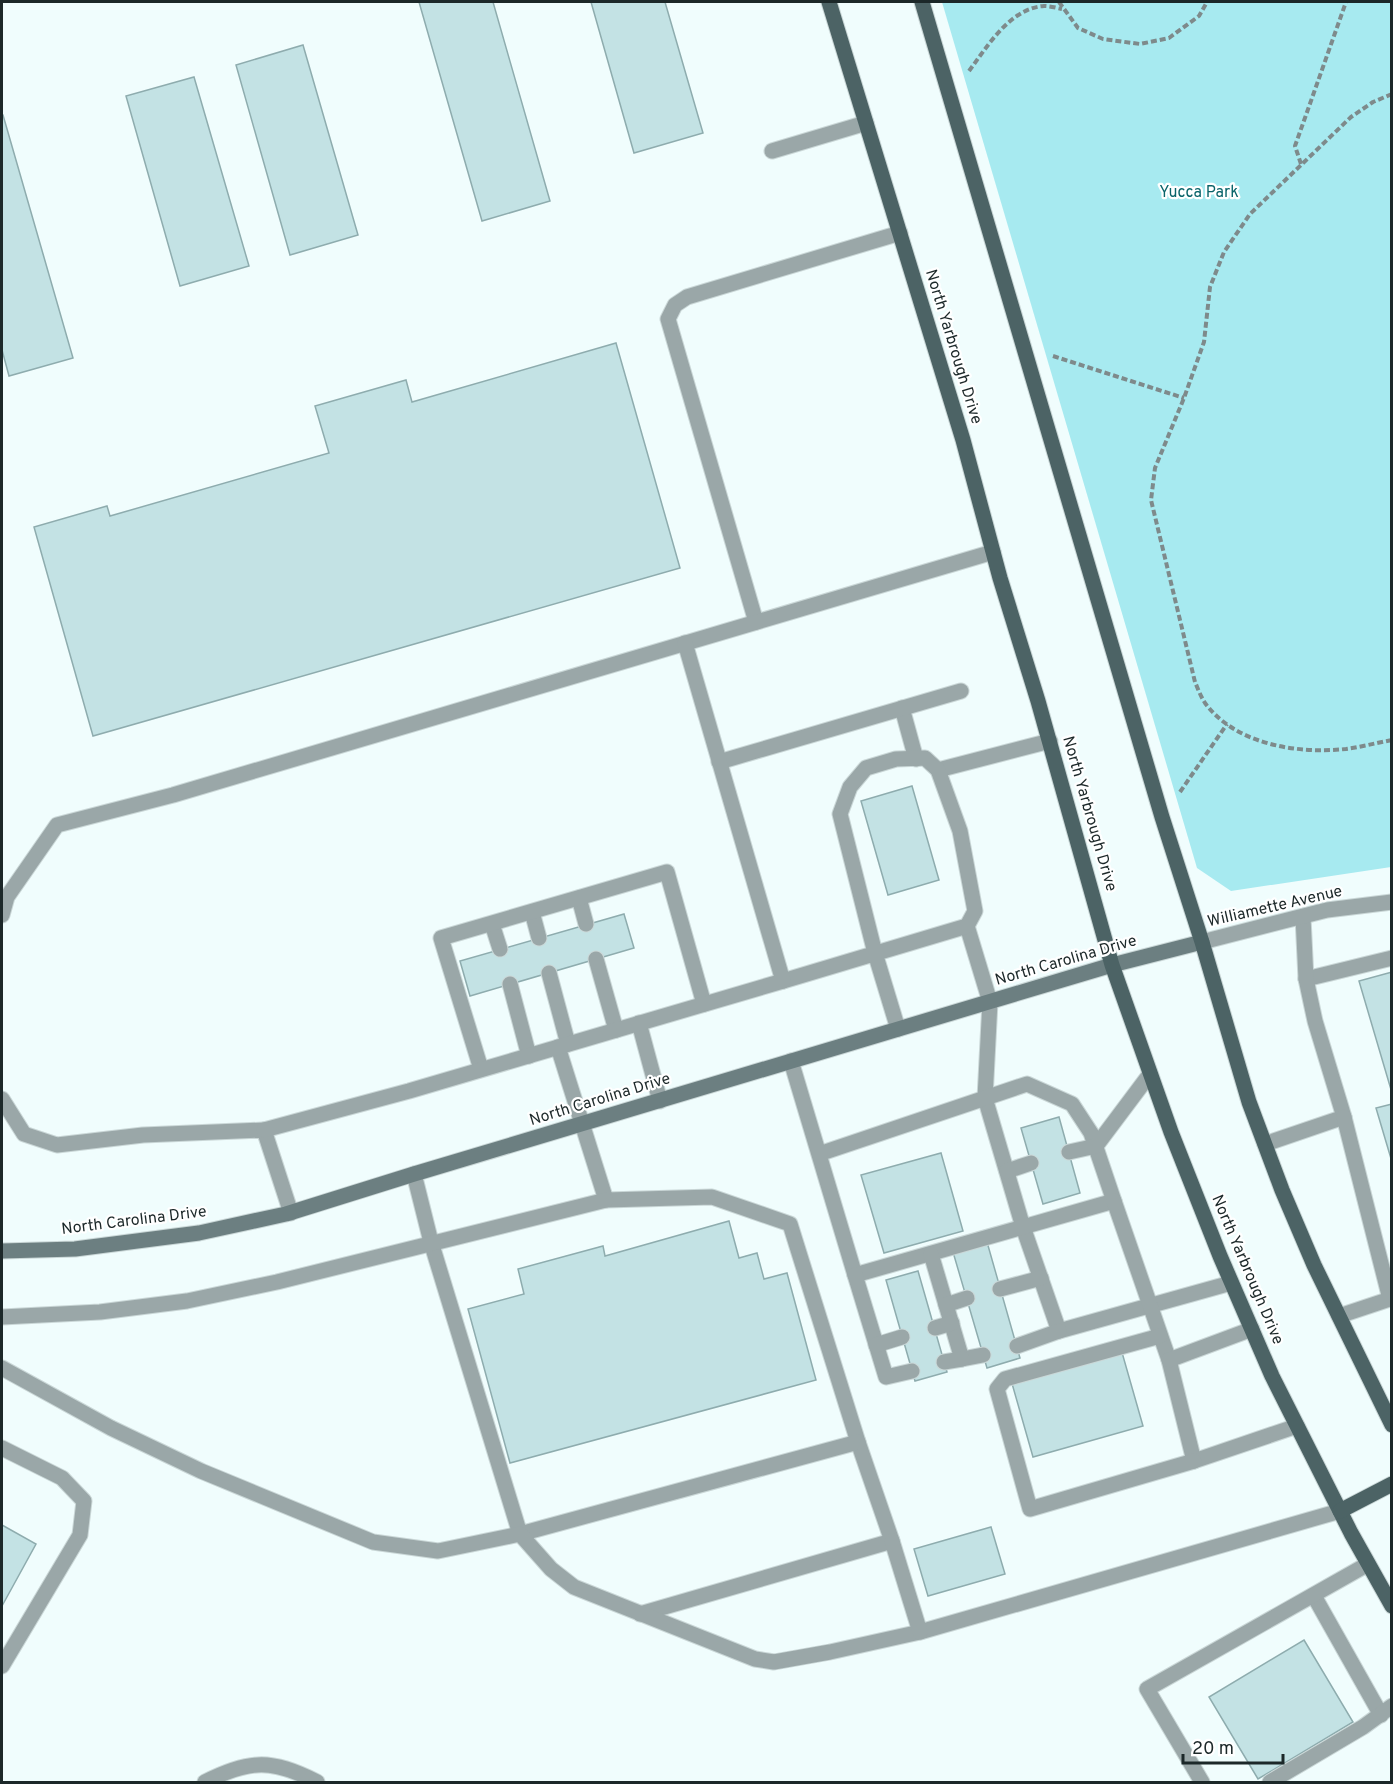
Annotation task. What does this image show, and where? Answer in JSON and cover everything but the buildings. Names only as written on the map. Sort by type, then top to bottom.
[{"type":"main road","name":"North Yarbrough Drive","points":[[829,2],[963,440],[1112,965],[1150,1074],[1171,1132],[1252,1329],[1297,1426],[1392,1606]]},
{"type":"main road","points":[[922,2],[1162,817],[1249,1102],[1310,1254],[1392,1425]]},
{"type":"main road","name":"North Carolina Drive","points":[[2,1251],[75,1249],[199,1233],[291,1213],[1112,965],[1202,942]]},
{"type":"main road","points":[[1340,1511],[1392,1484]]},
{"type":"street","points":[[772,151],[866,123]]},
{"type":"street","points":[[756,622],[668,319],[675,305],[687,297],[900,233]]},
{"type":"street","points":[[2,915],[7,897],[57,825],[173,795],[993,552]]},
{"type":"street","points":[[685,643],[783,981]]},
{"type":"street","points":[[719,762],[961,691]]},
{"type":"street","points":[[902,708],[916,759]]},
{"type":"street","points":[[938,770],[1050,741]]},
{"type":"street","points":[[898,1029],[874,953],[840,813],[849,787],[867,768],[896,759],[925,759],[938,770],[960,831],[975,911],[967,926],[990,1002],[985,1098],[1023,1227],[1059,1331]]},
{"type":"street","points":[[481,1069],[441,938],[667,873],[704,1004]]},
{"type":"street","points":[[579,898],[586,924]]},
{"type":"street","name":"Williamette Avenue","points":[[1202,942],[1327,910],[1392,902]]},
{"type":"street","points":[[532,912],[539,938]]},
{"type":"street","points":[[1303,917],[1306,980],[1315,1021],[1344,1117],[1390,1299],[1339,1316]]},
{"type":"street","points":[[492,924],[500,949]]},
{"type":"street","points":[[2,1099],[24,1134],[57,1145],[143,1135],[264,1130],[529,1056],[967,926]]},
{"type":"street","points":[[1306,980],[1392,958]]},
{"type":"street","points":[[596,959],[616,1030]]},
{"type":"street","points":[[549,973],[581,1124],[606,1200]]},
{"type":"street","points":[[510,984],[529,1056]]},
{"type":"street","points":[[639,1023],[660,1101]]},
{"type":"street","points":[[791,1061],[886,1377],[912,1371]]},
{"type":"street","points":[[1069,1152],[1096,1146],[1150,1074]]},
{"type":"street","points":[[819,1154],[1028,1084],[1072,1104],[1091,1133],[1096,1146],[1169,1360],[1194,1461]]},
{"type":"street","points":[[1265,1144],[1344,1117]]},
{"type":"street","points":[[264,1130],[291,1213]]},
{"type":"street","points":[[1007,1171],[1031,1163]]},
{"type":"street","points":[[414,1174],[431,1242],[520,1534],[551,1569],[574,1587],[755,1659],[774,1662],[920,1632],[1340,1511]]},
{"type":"street","points":[[2,1317],[100,1312],[187,1301],[277,1282],[606,1200],[712,1197],[790,1224],[920,1632]]},
{"type":"street","points":[[855,1275],[1114,1200]]},
{"type":"street","points":[[931,1254],[962,1359]]},
{"type":"street","points":[[1000,1289],[1041,1278]]},
{"type":"street","points":[[1017,1346],[1059,1331],[1232,1283]]},
{"type":"street","points":[[946,1305],[967,1298]]},
{"type":"street","points":[[935,1328],[952,1323]]},
{"type":"street","points":[[1169,1360],[1252,1329]]},
{"type":"street","points":[[1160,1336],[1005,1379],[997,1389],[1030,1509],[1194,1461],[1297,1426]]},
{"type":"street","points":[[876,1345],[902,1337]]},
{"type":"street","points":[[944,1362],[983,1355]]},
{"type":"street","points":[[2,1368],[111,1428],[201,1471],[373,1542],[438,1551],[520,1534],[858,1442]]},
{"type":"street","points":[[2,1448],[62,1478],[84,1501],[80,1535],[2,1666]]},
{"type":"street","points":[[640,1614],[892,1541]]},
{"type":"street","points":[[1202,1782],[1147,1689],[1368,1564]]},
{"type":"street","points":[[1270,1782],[1363,1727],[1386,1710],[1314,1596]]},
{"type":"street","points":[[205,1782],[247,1765],[275,1765],[294,1770],[317,1782]]},
{"type":"path","points":[[1059,2],[1078,28],[1104,39],[1140,44],[1169,38],[1199,16],[1207,2]]},
{"type":"path","points":[[1301,164],[1294,146],[1346,2]]},
{"type":"path","points":[[950,96],[1000,29],[1024,12],[1044,6],[1064,10]]},
{"type":"path","points":[[1392,94],[1373,102],[1351,117],[1301,164],[1250,214],[1224,252],[1210,287],[1204,342],[1155,468],[1151,500],[1195,682],[1205,703],[1227,723],[1254,739],[1297,749],[1346,749],[1392,740]]},
{"type":"path","points":[[1024,347],[1184,398]]},
{"type":"path","points":[[1162,817],[1227,723]]},
{"type":"green space","name":"Yucca Park","points":[[942,2],[1391,2],[1391,867],[1231,891],[1197,868]]}]
